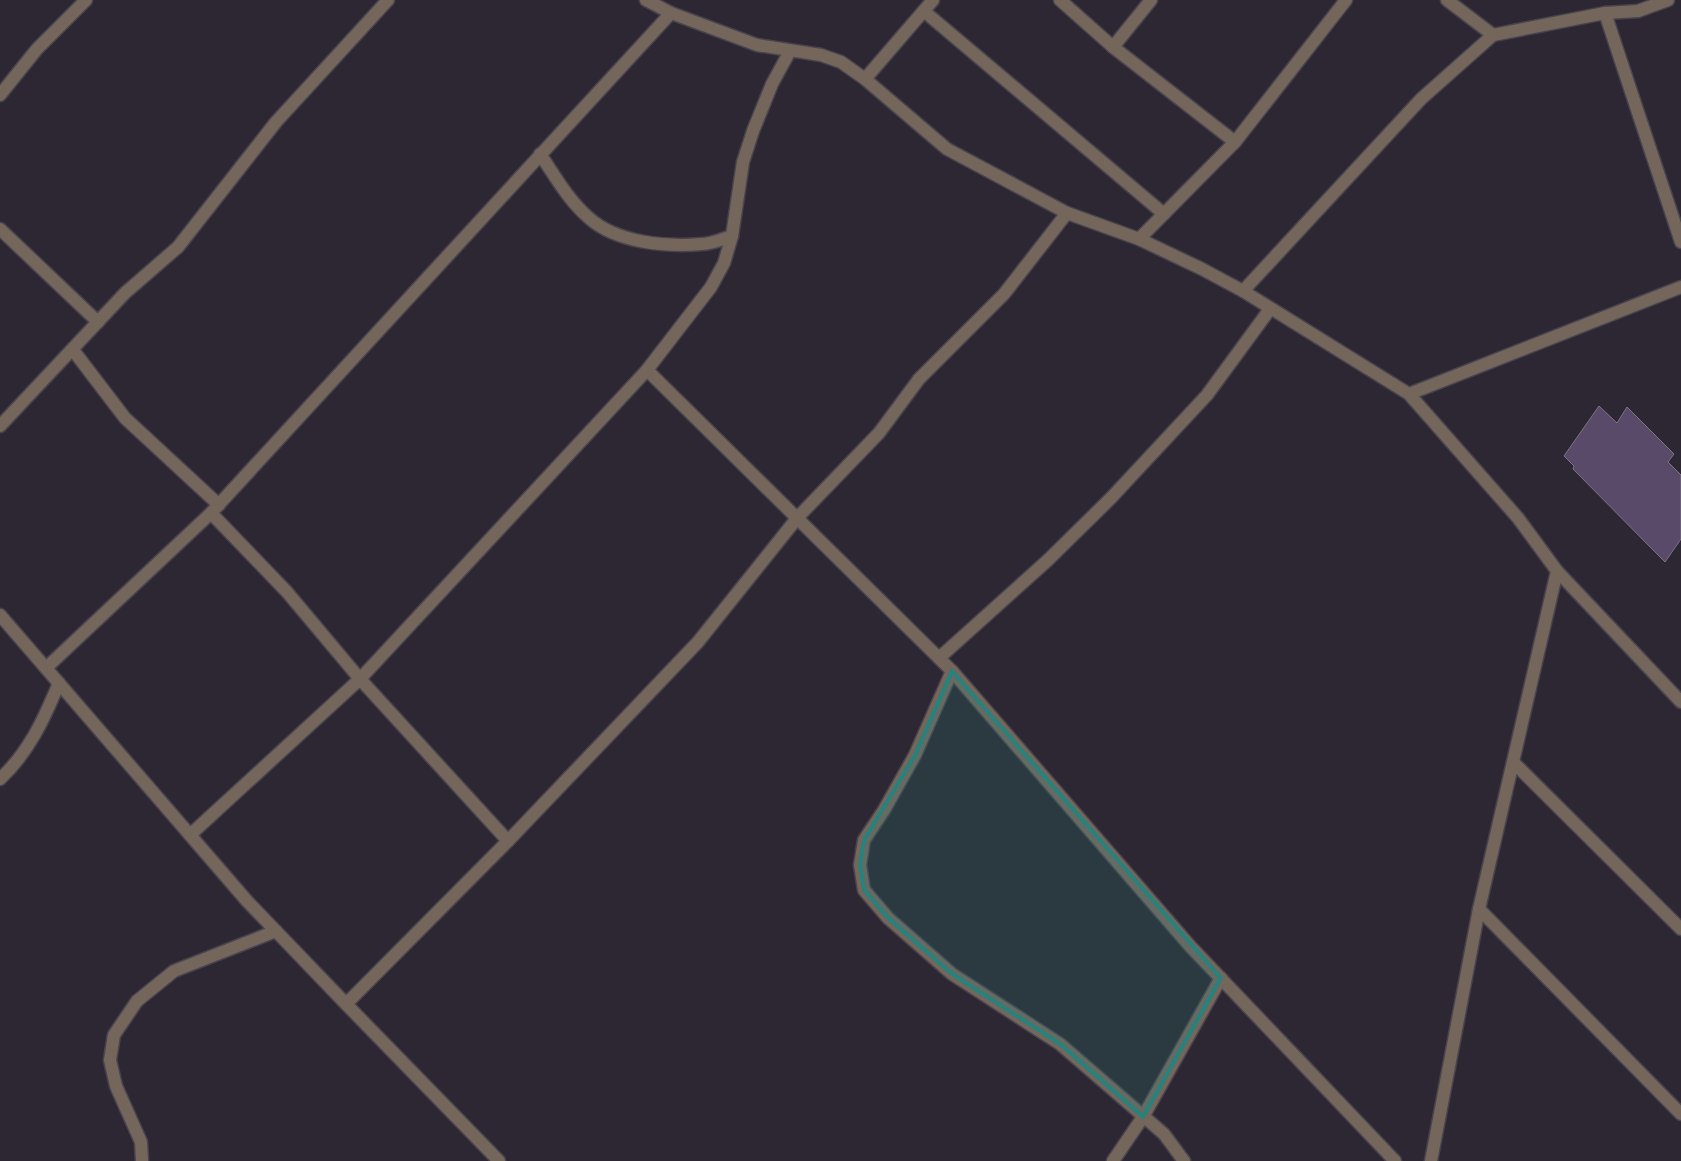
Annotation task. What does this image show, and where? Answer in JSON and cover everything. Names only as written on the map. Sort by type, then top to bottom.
[{"type":"street","points":[[0,95],[37,48],[86,0]]},
{"type":"street","points":[[0,426],[125,293],[178,247],[276,122],[388,0]]},
{"type":"street","points":[[646,0],[671,13],[757,45],[821,55],[841,62],[865,79],[946,149],[1067,213],[1140,239],[1242,291],[1409,394],[1518,518],[1557,571],[1681,702]]},
{"type":"street","points":[[865,79],[925,12],[933,0]]},
{"type":"street","points":[[1060,0],[1113,48],[1236,142]]},
{"type":"street","points":[[1113,48],[1150,0]]},
{"type":"street","points":[[1140,239],[1236,142],[1346,0]]},
{"type":"street","points":[[1447,0],[1493,35]]},
{"type":"street","points":[[1638,10],[1648,0]]},
{"type":"street","points":[[1242,291],[1421,99],[1493,35],[1605,13],[1638,10],[1668,0]]},
{"type":"street","points":[[925,12],[1164,214]]},
{"type":"street","points":[[46,668],[215,509],[671,13]]},
{"type":"street","points":[[1605,13],[1681,242]]},
{"type":"street","points":[[190,835],[360,679],[647,370],[711,287],[724,263],[732,236],[748,146],[772,84],[790,51]]},
{"type":"street","points":[[540,154],[568,195],[590,219],[617,234],[662,244],[704,244],[732,236]]},
{"type":"street","points":[[346,1004],[508,841],[698,642],[798,517],[879,434],[919,379],[1004,294],[1067,213]]},
{"type":"street","points":[[0,229],[98,322]]},
{"type":"street","points":[[1409,394],[1681,287]]},
{"type":"street","points":[[939,658],[1048,560],[1110,498],[1206,396],[1270,309]]},
{"type":"street","points":[[73,350],[125,418],[215,509],[360,679],[508,841]]},
{"type":"street","points":[[647,370],[952,671],[1190,946],[1395,1161]]},
{"type":"street","points":[[1431,1161],[1479,909],[1557,571]]},
{"type":"street","points":[[0,614],[190,835],[276,931],[499,1161]]},
{"type":"street","points":[[952,671],[915,755],[884,810],[864,840],[860,865],[864,890],[888,918],[952,974],[1060,1044],[1142,1117],[1164,1134],[1184,1161]]},
{"type":"street","points":[[0,780],[18,763],[41,726],[59,683]]},
{"type":"street","points":[[1513,762],[1681,929]]},
{"type":"street","points":[[1479,909],[1681,1114]]},
{"type":"street","points":[[142,1161],[141,1142],[116,1086],[110,1060],[114,1035],[137,1002],[174,971],[276,931]]},
{"type":"street","points":[[1113,1161],[1142,1117],[1221,978]]},
{"type":"highlighted area","points":[[952,671],[1221,978],[1143,1117],[1060,1044],[952,974],[888,918],[864,890],[860,865],[864,840],[915,755]]},
{"type":"building","points":[[1599,406],[1617,423],[1627,407],[1674,454],[1668,462],[1681,475],[1681,539],[1665,562],[1573,469],[1574,466],[1564,456]]}]
